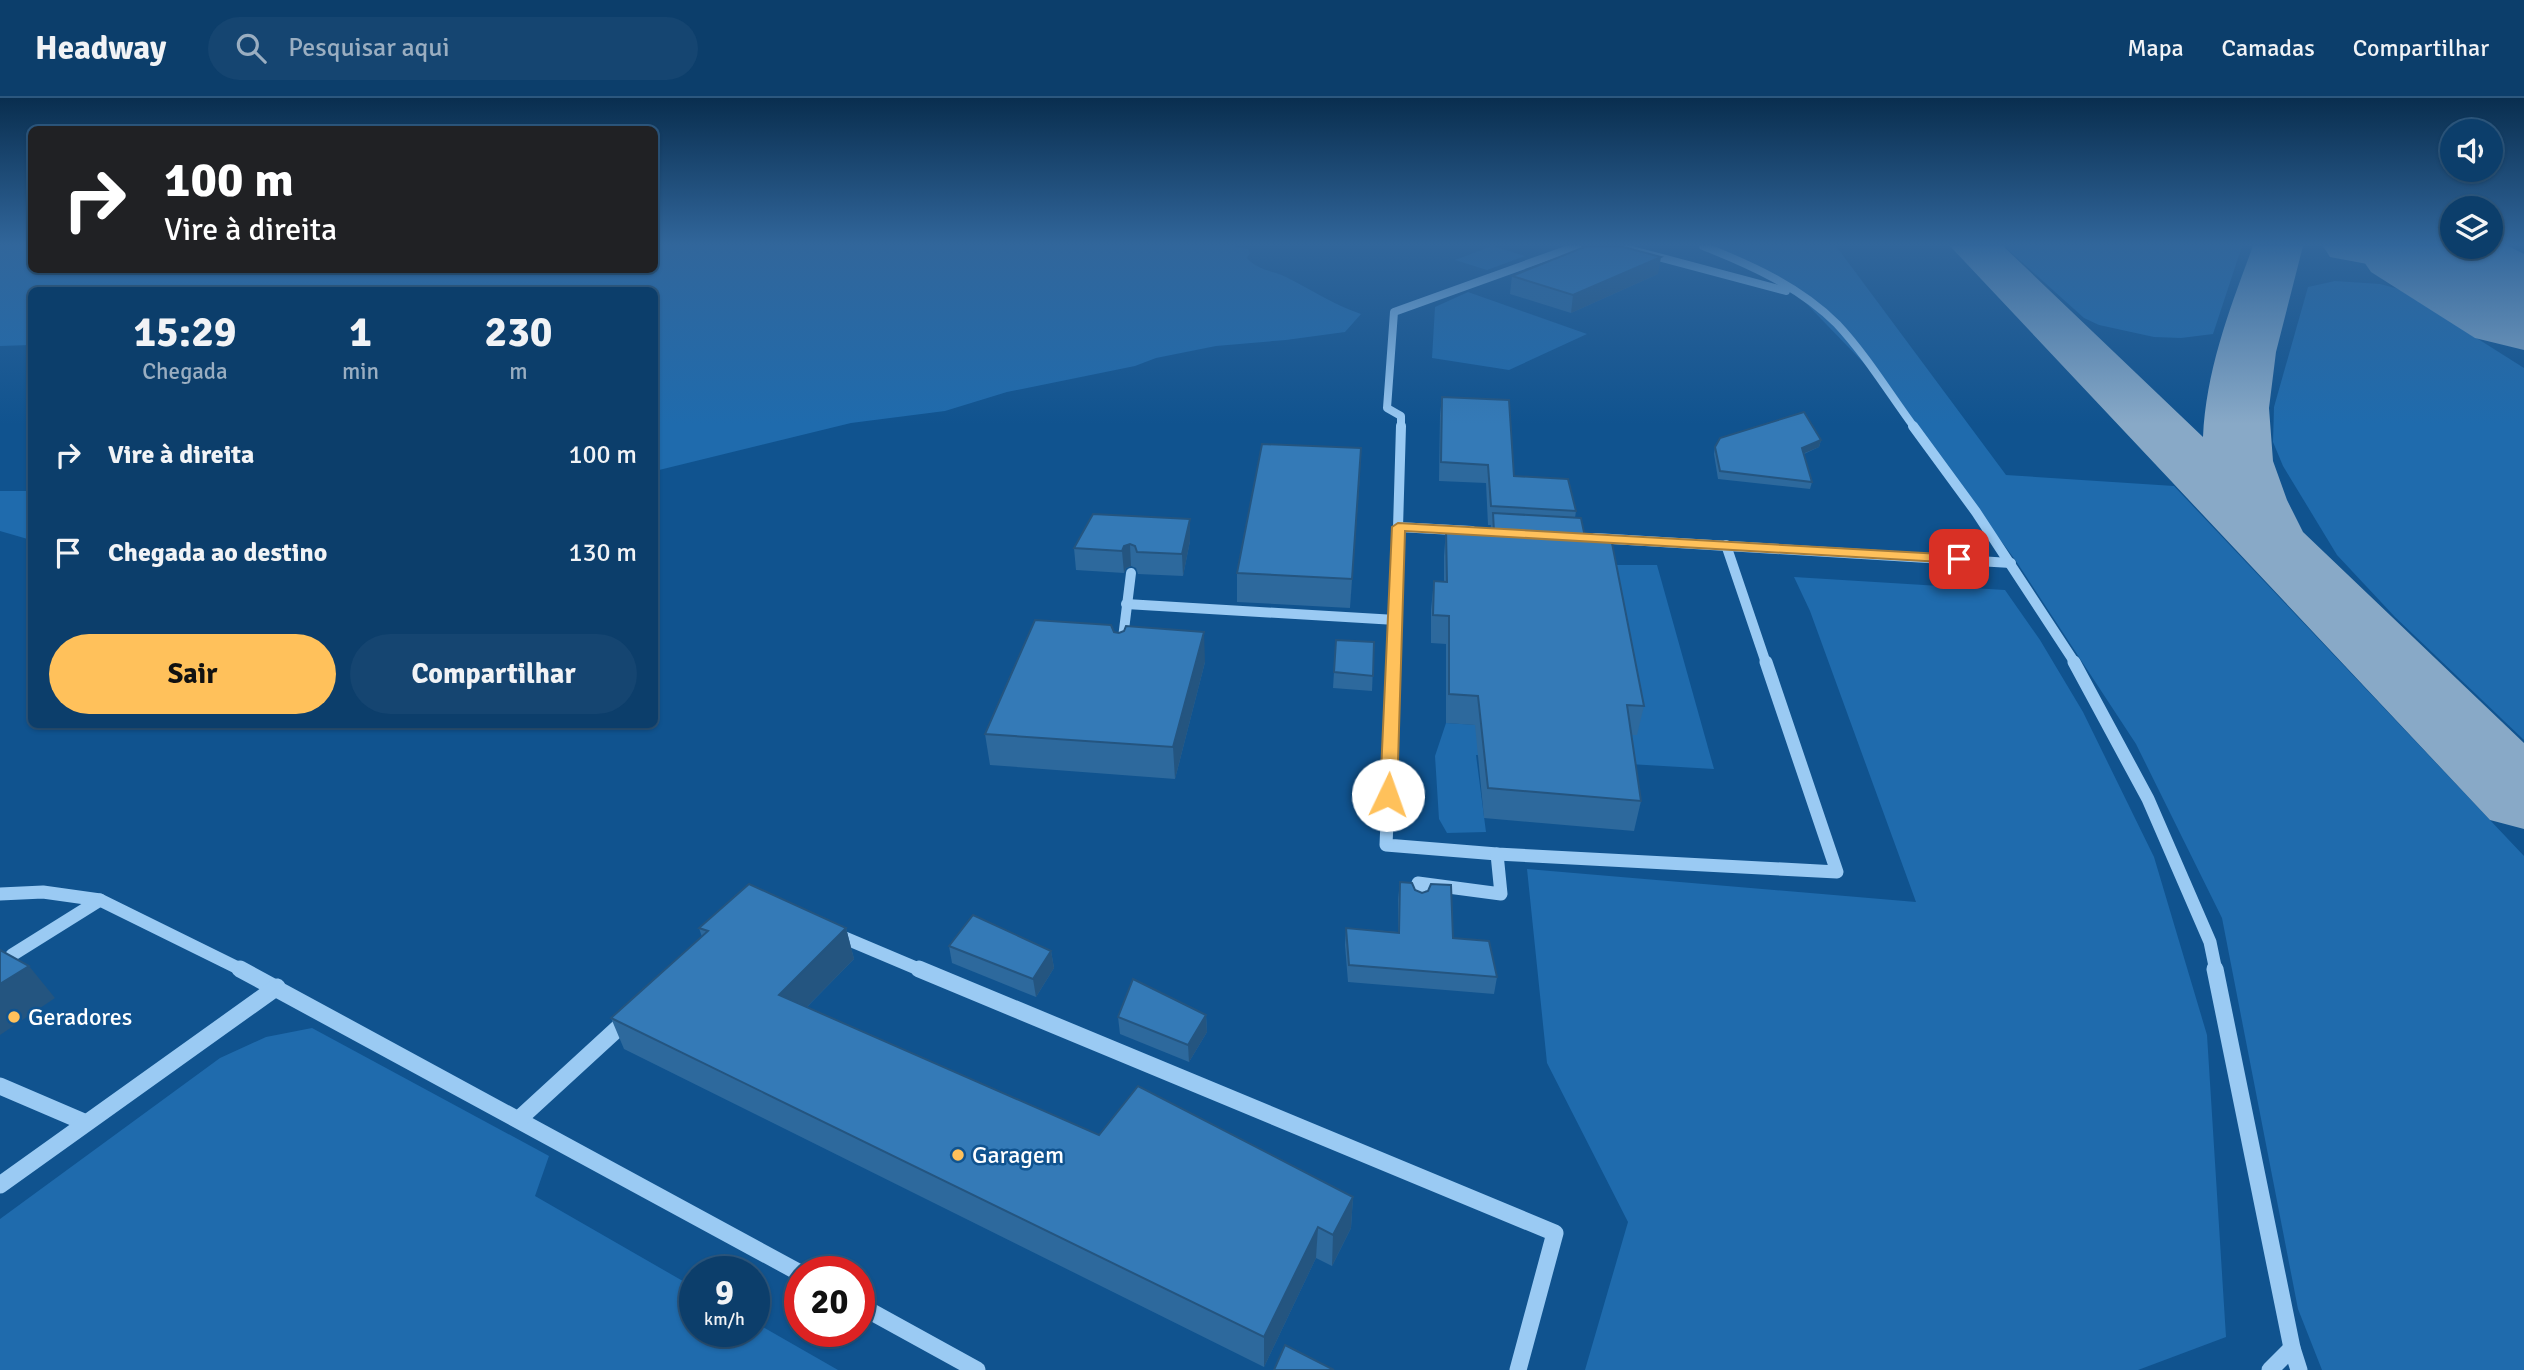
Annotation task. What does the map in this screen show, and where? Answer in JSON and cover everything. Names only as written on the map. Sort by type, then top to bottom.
[{"type":"lane","points":[[1412,305],[1394,312],[1387,408],[1401,416],[1396,620],[1386,845],[1497,854],[1837,872],[1726,545]]},
{"type":"lane","points":[[1812,305],[1841,328],[1863,356],[2011,563],[2063,642],[2148,799],[2210,942],[2292,1348],[2299,1370]]},
{"type":"lane","points":[[1398,527],[1480,531]]},
{"type":"lane","points":[[1589,537],[2011,563]]},
{"type":"lane","points":[[1121,656],[1130,573]]},
{"type":"lane","points":[[1126,604],[1396,620]]},
{"type":"lane","points":[[1420,901],[1418,883],[1501,894],[1497,854]]},
{"type":"lane","points":[[0,894],[43,892],[100,900],[277,987],[784,1264]]},
{"type":"lane","points":[[12,956],[100,900]]},
{"type":"lane","points":[[821,929],[1555,1233],[1518,1370]]},
{"type":"lane","points":[[0,1185],[84,1122],[277,987]]},
{"type":"lane","points":[[519,1119],[644,1006]]},
{"type":"lane","points":[[0,1086],[84,1122]]},
{"type":"lane","points":[[875,1314],[977,1370]]},
{"type":"lane","points":[[2270,1370],[2292,1348]]},
{"type":"lane","points":[[2291,1370],[2292,1348]]},
{"type":"lane","points":[[2292,1348],[2306,1370]]},
{"type":"shaded area","points":[[0,305],[28,305],[28,345],[0,346]]},
{"type":"shaded area","points":[[658,305],[1340,305],[1361,314],[1345,332],[1216,346],[1156,358],[1135,366],[1007,392],[945,411],[851,423],[658,470]]},
{"type":"shaded area","points":[[1506,305],[1587,334],[1509,370],[1432,358],[1435,307]]},
{"type":"shaded area","points":[[1808,305],[1880,305],[2006,475],[2174,486],[2524,856],[2524,1370],[2322,1370],[2298,1309],[2222,918],[2136,744],[2016,561],[1887,387]]},
{"type":"shaded area","points":[[2070,305],[2222,305],[2213,334],[2181,338],[2154,337],[2099,325],[2084,318]]},
{"type":"shaded area","points":[[2303,305],[2425,305],[2524,368],[2524,740],[2395,617],[2337,555],[2283,466],[2273,442],[2274,407]]},
{"type":"shaded area","points":[[0,491],[28,491],[28,539],[0,531]]},
{"type":"shaded area","points":[[1607,565],[1657,565],[1714,769],[1476,755],[1486,832],[1447,833],[1439,819],[1435,756],[1446,723],[1637,735]]},
{"type":"shaded area","points":[[1794,577],[2005,590],[2040,640],[2083,712],[2154,857],[2207,1035],[2226,1337],[2138,1370],[1585,1370],[1628,1222],[1547,1063],[1527,869],[1916,902],[1810,611]]},
{"type":"shaded area","points":[[312,1028],[549,1156],[535,1196],[679,1279],[679,1347],[770,1347],[770,1331],[784,1339],[784,1347],[798,1347],[838,1370],[0,1370],[0,1219],[220,1058],[266,1037]]},
{"type":"building","points":[[1442,397],[1509,400],[1514,476],[1568,479],[1576,511],[1491,506],[1488,465],[1441,462]]},
{"type":"building","points":[[1804,412],[1821,440],[1802,448],[1812,482],[1720,471],[1715,447],[1720,438]]},
{"type":"building","points":[[1262,444],[1361,448],[1352,579],[1237,573]]},
{"type":"building","points":[[1493,513],[1581,518],[1585,537],[1611,538],[1644,706],[1627,705],[1641,801],[1488,788],[1478,696],[1449,694],[1449,616],[1433,615],[1434,581],[1447,582],[1446,529],[1494,532]]},
{"type":"building","points":[[1093,514],[1190,519],[1182,554],[1137,552],[1135,546],[1130,544],[1124,546],[1122,551],[1074,548]]},
{"type":"building","points":[[1035,620],[1111,625],[1114,632],[1119,633],[1124,631],[1126,626],[1204,632],[1173,747],[985,734]]},
{"type":"building","points":[[1336,640],[1374,642],[1373,676],[1334,672]]},
{"type":"building","points":[[1400,882],[1412,883],[1415,890],[1422,893],[1428,891],[1431,884],[1451,885],[1453,938],[1489,941],[1497,977],[1349,965],[1346,928],[1399,933]]},
{"type":"building","points":[[749,884],[846,928],[779,995],[1099,1135],[1138,1086],[1353,1197],[1333,1235],[1318,1227],[1264,1337],[611,1018],[708,931],[699,928]]},
{"type":"building","points":[[973,915],[1051,951],[1033,979],[949,946]]},
{"type":"building","points":[[0,950],[29,966],[0,984]]},
{"type":"building","points":[[1133,979],[1206,1015],[1188,1045],[1118,1017]]},
{"type":"building","points":[[1285,1345],[1334,1370],[1274,1370]]},
{"type":"taxiway","points":[[2034,305],[2524,798]]},
{"type":"taxiway","points":[[2260,305],[2240,381],[2236,435],[2241,471],[2268,537]]},
{"type":"runway","points":[[2518,305],[2524,309]]},
{"type":"place","name":"Geradores","points":[[14,1017]]},
{"type":"place","name":"Garagem","points":[[958,1155]]},
{"type":"route","points":[[1388,795],[1398,527],[1959,559]]}]
